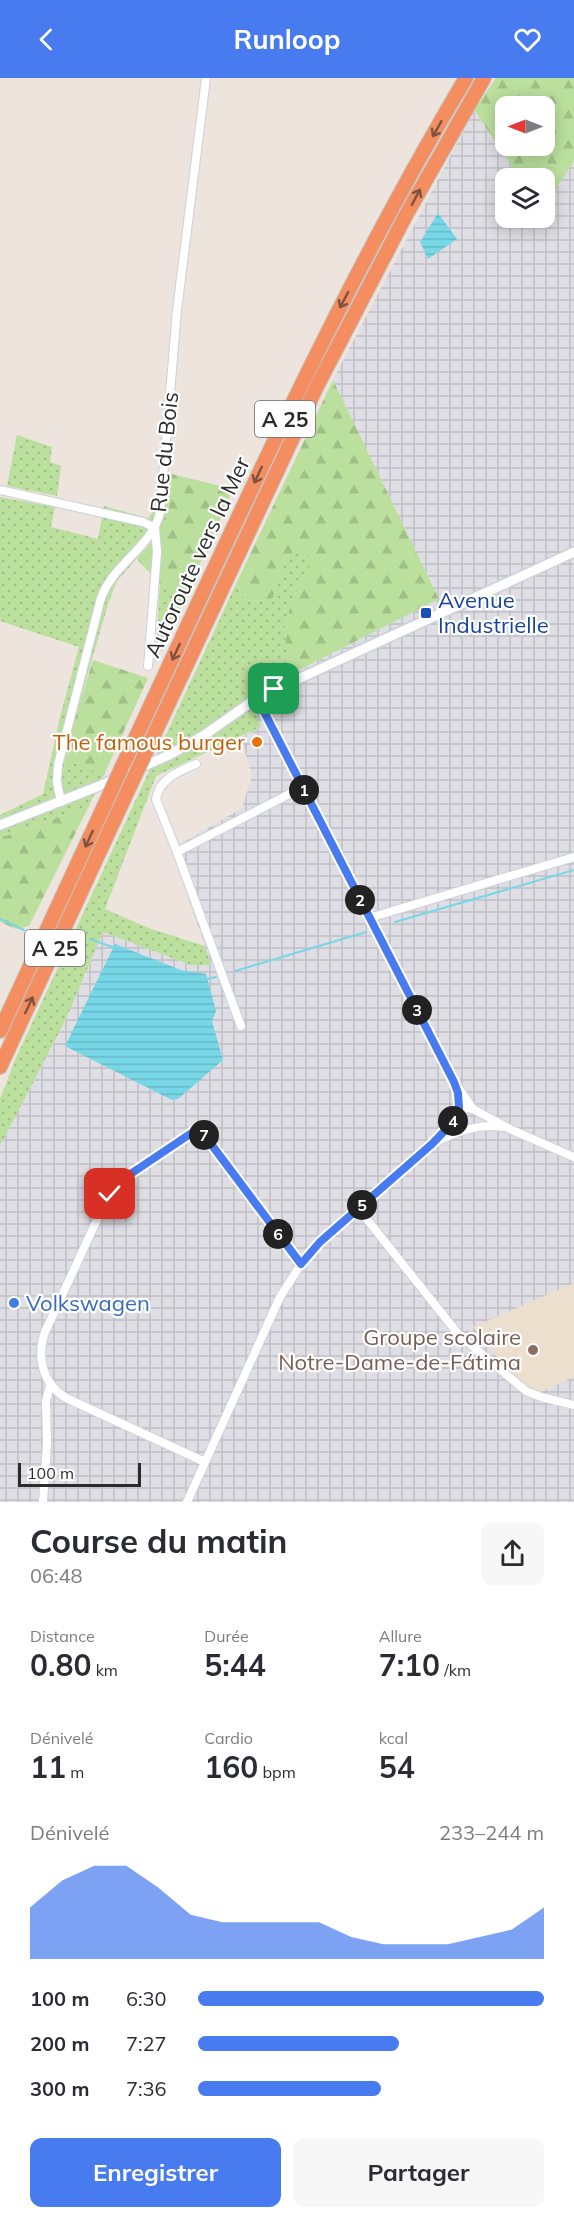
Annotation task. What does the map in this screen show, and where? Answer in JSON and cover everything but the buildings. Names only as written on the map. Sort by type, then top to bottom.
[{"type":"highway","name":"Autoroute vers la Mer","points":[[0,1031],[311,366],[392,210],[466,78]]},
{"type":"highway","name":"A 25","points":[[1,1065],[316,388],[406,215],[484,78]]},
{"type":"street","name":"Rue du Bois","points":[[61,801],[57,782],[58,765],[101,598],[111,579],[155,528],[163,500],[177,310],[206,78]]},
{"type":"street","points":[[0,490],[143,522],[155,528],[157,552],[148,666]]},
{"type":"street","points":[[0,825],[178,750],[203,736],[257,698],[574,552]]},
{"type":"street","points":[[257,698],[454,1082],[475,1110],[479,1122],[471,1130]]},
{"type":"street","points":[[196,764],[176,773],[164,782],[157,791],[156,799],[241,1026]]},
{"type":"street","points":[[177,852],[303,787]]},
{"type":"street","points":[[369,918],[574,857]]},
{"type":"street","points":[[454,1082],[459,1098],[459,1127],[471,1130]]},
{"type":"street","points":[[187,1502],[280,1297],[301,1264],[320,1242],[432,1144],[458,1114],[465,1108],[475,1110],[512,1130],[574,1157]]},
{"type":"street","points":[[432,1144],[456,1133],[491,1126],[512,1130]]},
{"type":"street","points":[[205,1462],[66,1398],[50,1384],[42,1364],[43,1337],[112,1190],[123,1179],[199,1128],[301,1264]]},
{"type":"street","points":[[358,1208],[459,1335],[526,1390],[541,1397],[574,1406]]},
{"type":"street","points":[[43,1502],[47,1444],[46,1397],[50,1384]]},
{"type":"shaded area","points":[[474,111],[495,142],[495,156],[505,156],[513,168],[495,168],[495,228],[555,228],[555,190],[574,161],[574,1502],[0,1502],[0,1146],[66,1019],[103,932],[191,965],[211,964],[172,849],[242,808],[252,776],[241,737],[261,727],[248,696],[439,599],[333,380]]},
{"type":"shaded area","name":"Groupe scolaire Notre-Dame-de-Fátima","points":[[574,1283],[574,1377],[541,1392],[525,1385],[511,1374],[473,1327]]},
{"type":"green space","points":[[496,78],[574,78],[574,161],[555,190],[555,168],[513,168],[505,156],[555,156],[555,96],[495,96],[495,141],[474,110]]},
{"type":"green space","points":[[333,380],[439,599],[291,674],[284,631],[292,601],[313,558],[301,549],[285,557],[272,600],[245,601],[236,584]]},
{"type":"green space","points":[[17,435],[52,447],[50,462],[61,466],[57,496],[7,486]]},
{"type":"green space","points":[[158,472],[172,474],[171,500],[164,527],[117,581],[74,721],[64,766],[80,762],[103,777],[89,806],[0,838],[0,815],[43,794],[60,717],[79,647],[0,621],[0,497],[55,507],[51,527],[98,539],[104,506],[148,518],[156,507]]},
{"type":"green space","points":[[172,474],[233,489],[186,595],[160,584],[137,559],[164,527],[171,500]]},
{"type":"green space","points":[[302,548],[313,559],[292,601],[284,631],[291,674],[248,696],[261,727],[156,776],[105,909],[151,929],[205,946],[211,965],[191,965],[103,932],[66,1019],[0,1146],[0,1099],[15,1060],[236,584],[245,601],[272,600],[285,557]]},
{"type":"green space","points":[[160,584],[186,595],[155,663]]},
{"type":"green space","points":[[93,660],[148,678],[103,777],[80,762],[64,767],[74,721]]},
{"type":"green space","points":[[89,806],[29,926],[16,929],[0,922],[0,838]]},
{"type":"water","points":[[438,213],[457,239],[428,259],[420,242]]},
{"type":"water","points":[[115,944],[181,970],[206,974],[216,1011],[212,1021],[223,1060],[178,1099],[172,1100],[65,1046]]},
{"type":"waterway","points":[[395,922],[574,870]]},
{"type":"waterway","points":[[0,919],[24,930]]},
{"type":"waterway","points":[[235,971],[366,932]]},
{"type":"waterway","points":[[90,939],[115,948]]},
{"type":"waterway","points":[[207,979],[216,977]]},
{"type":"place","name":"Avenue Industrielle","points":[[426,613]]},
{"type":"place","name":"The famous burger","points":[[257,742]]},
{"type":"place","name":"Volkswagen","points":[[14,1303]]},
{"type":"place","name":"Groupe scolaire Notre-Dame-de-Fátima","points":[[533,1350]]},
{"type":"route","points":[[110,1194],[123,1179],[199,1128],[301,1264],[335,1228],[432,1144],[459,1112],[459,1098],[454,1082],[257,698],[274,689]]}]
